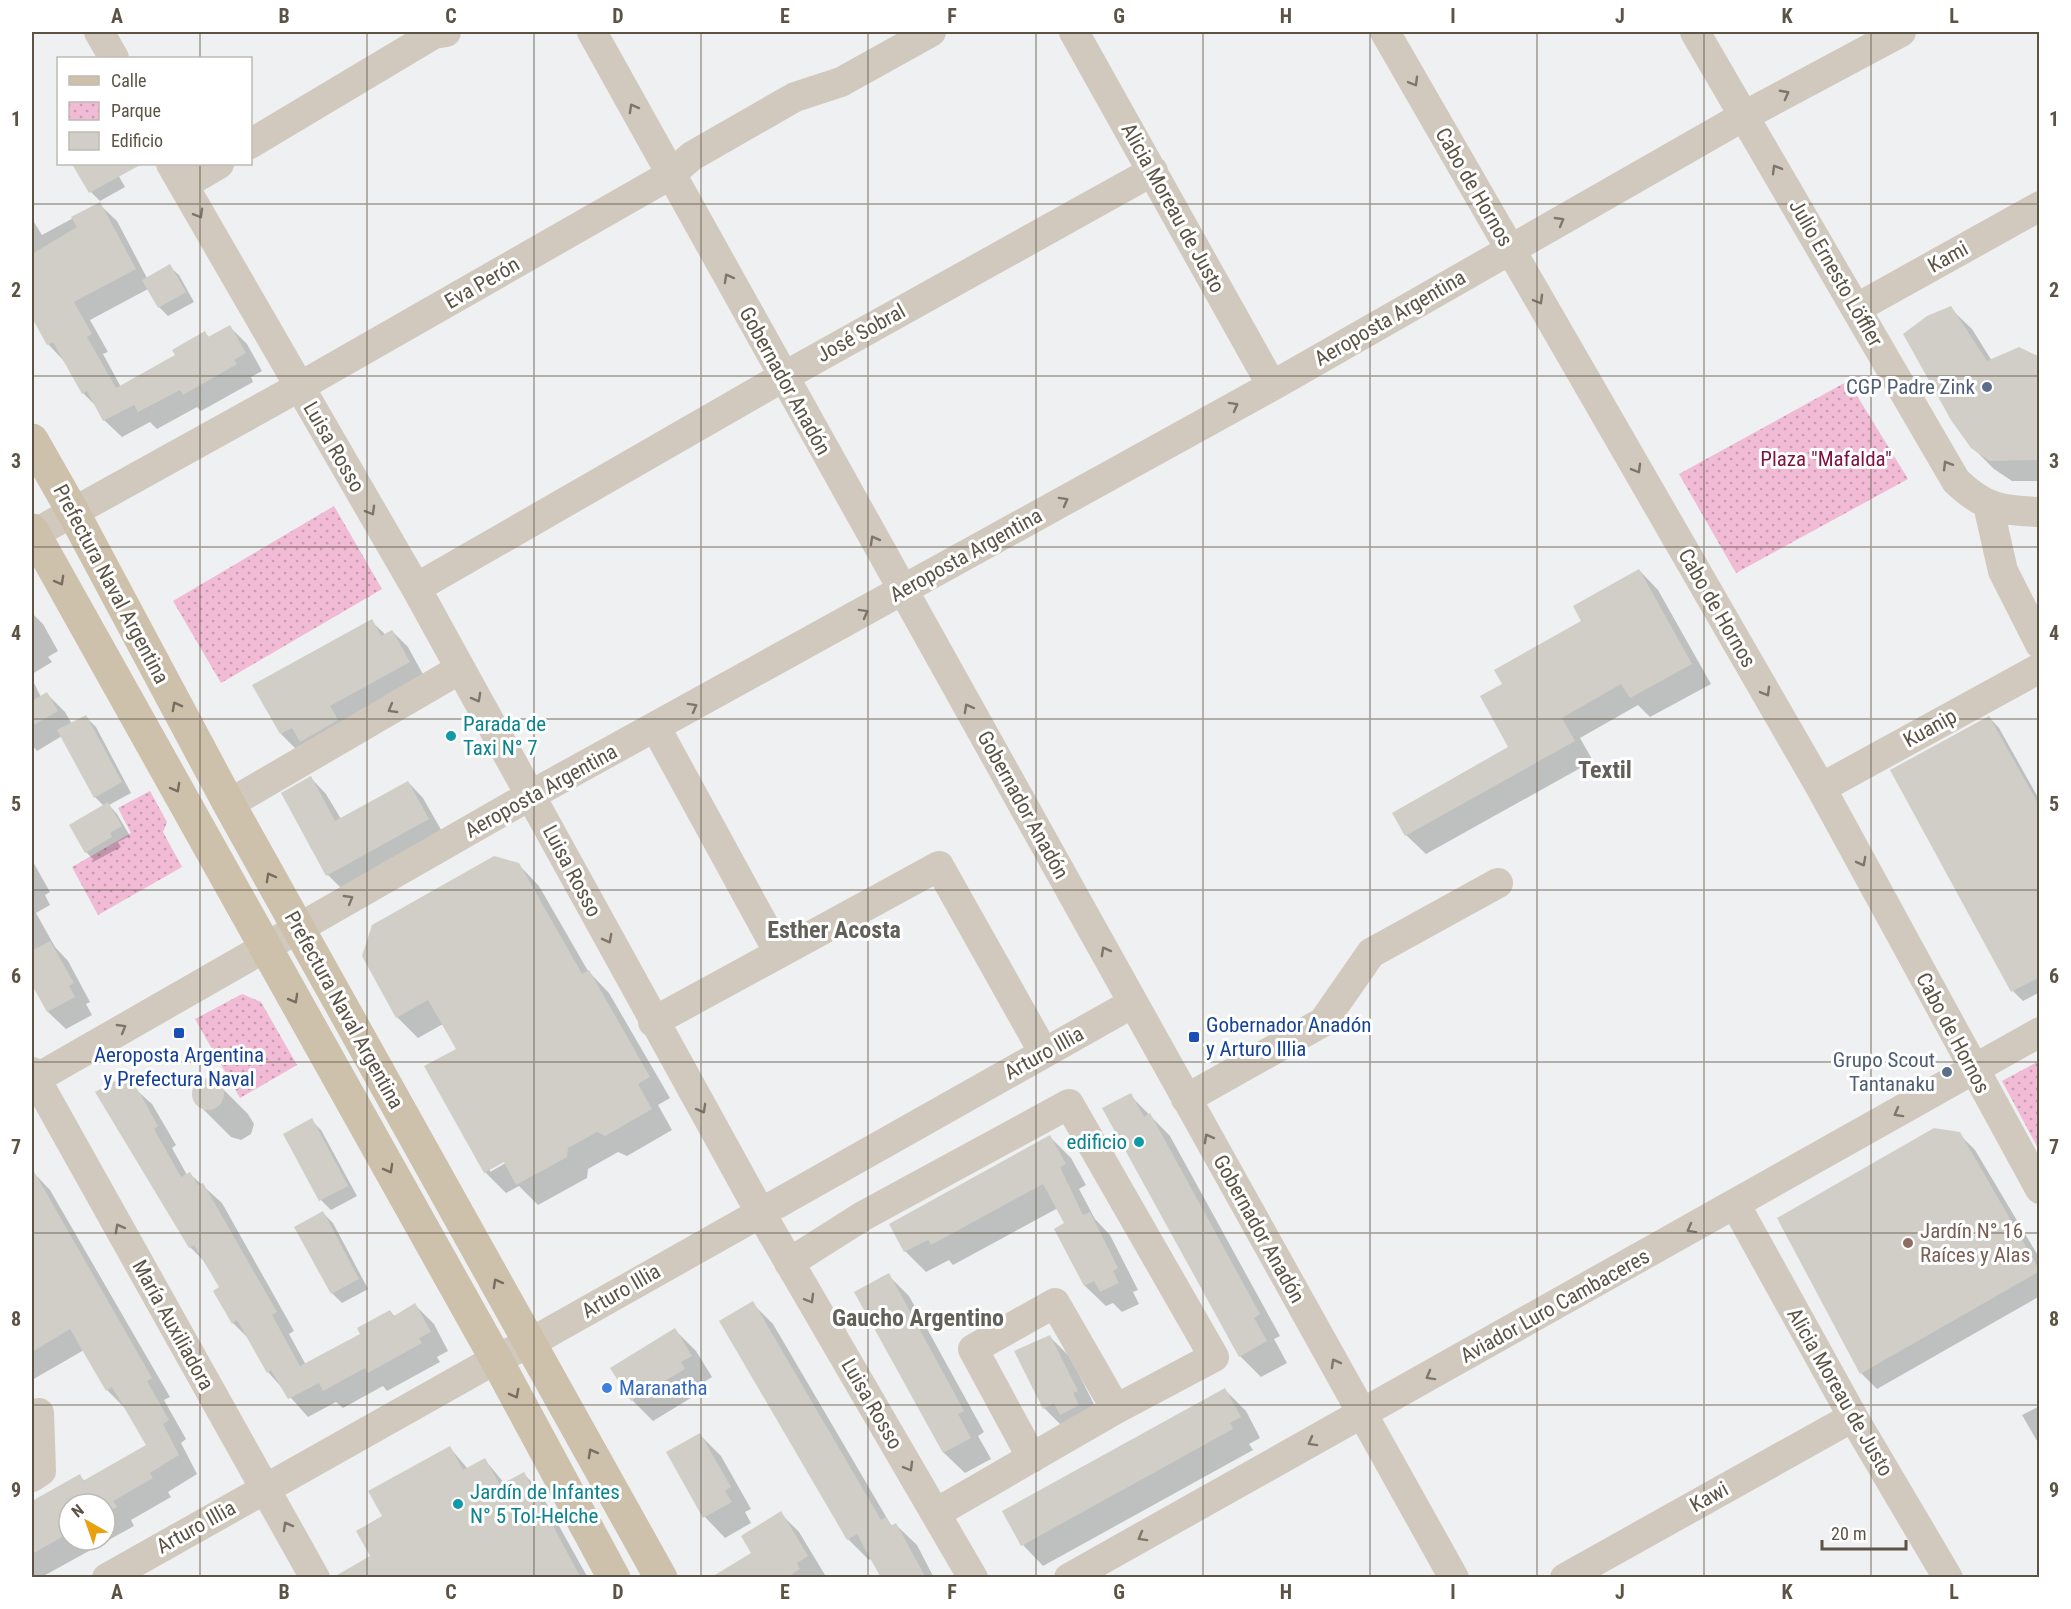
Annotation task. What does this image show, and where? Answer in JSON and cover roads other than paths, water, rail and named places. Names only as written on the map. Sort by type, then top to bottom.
[{"type":"main road","name":"Prefectura Naval Argentina","points":[[32,440],[229,804],[661,1578]]},
{"type":"main road","name":"Prefectura Naval Argentina","points":[[32,533],[496,1359],[614,1578]]},
{"type":"street","points":[[99,32],[113,57]]},
{"type":"street","points":[[252,143],[434,34],[446,32]]},
{"type":"street","name":"Gobernador Anadón","points":[[592,32],[1454,1578]]},
{"type":"street","name":"Eva Perón","points":[[32,533],[299,387],[670,175],[692,156],[795,97],[842,82],[931,32]]},
{"type":"street","name":"Alicia Moreau de Justo","points":[[1074,32],[1272,386]]},
{"type":"street","name":"Cabo de Hornos","points":[[1385,32],[1821,788],[2040,1190]]},
{"type":"street","name":"Julio Ernesto Löffler","points":[[1695,32],[1956,481],[1988,506]]},
{"type":"street","name":"Aeroposta Argentina","points":[[33,1077],[266,948],[531,795],[1272,386],[1744,116],[1901,32]]},
{"type":"street","points":[[177,174],[215,165]]},
{"type":"street","name":"José Sobral","points":[[416,588],[783,377],[1153,171]]},
{"type":"street","name":"Luisa Rosso","points":[[177,174],[416,588],[653,1022],[760,1212],[973,1578]]},
{"type":"street","name":"Kami","points":[[1857,308],[2040,206]]},
{"type":"street","points":[[2040,512],[2003,510],[1988,506],[2003,571],[2040,644]]},
{"type":"street","name":"Kuanip","points":[[1821,788],[2040,668]]},
{"type":"street","points":[[229,804],[460,669]]},
{"type":"street","points":[[656,728],[779,953]]},
{"type":"street","points":[[653,1022],[939,866],[1044,1053]]},
{"type":"street","points":[[1186,1100],[1323,1022],[1371,953],[1498,883]]},
{"type":"street","name":"Arturo Illia","points":[[107,1578],[496,1359],[531,1343],[1133,1002]]},
{"type":"street","name":"Aviador Luro Cambaceres","points":[[1069,1578],[2040,1032]]},
{"type":"street","name":"María Auxiliadora","points":[[33,1077],[315,1578]]},
{"type":"street","points":[[789,1263],[863,1216],[1069,1104],[1214,1357],[1116,1409],[936,1513]]},
{"type":"street","name":"Alicia Moreau de Justo","points":[[1735,1204],[1853,1417],[1948,1578]]},
{"type":"street","points":[[1032,1458],[973,1349],[1055,1303],[1116,1409]]},
{"type":"street","points":[[32,1477],[41,1471],[39,1413]]},
{"type":"street","name":"Kawi","points":[[1565,1578],[1853,1417]]},
{"type":"place","name":"CGP Padre Zink","points":[[1987,387]]},
{"type":"place","name":"Parada de Taxi N° 7","points":[[451,736]]},
{"type":"place","name":"Aeroposta Argentina y Prefectura Naval","points":[[179,1033]]},
{"type":"place","name":"Gobernador Anadón y Arturo Illia","points":[[1194,1037]]},
{"type":"place","name":"Grupo Scout Tantanaku","points":[[1947,1072]]},
{"type":"place","name":"edificio","points":[[1139,1142]]},
{"type":"place","name":"Jardín N° 16 Raíces y Alas","points":[[1908,1243]]},
{"type":"place","name":"Maranatha","points":[[607,1388]]},
{"type":"place","name":"Jardín de Infantes N° 5 Tol-Helche","points":[[458,1504]]},
{"type":"district","name":"Textil","points":[[1605,770]]},
{"type":"district","name":"Esther Acosta","points":[[834,930]]},
{"type":"district","name":"Gaucho Argentino","points":[[918,1318]]},
{"type":"park label","name":"Plaza \"Mafalda\"","points":[[1826,459]]}]
